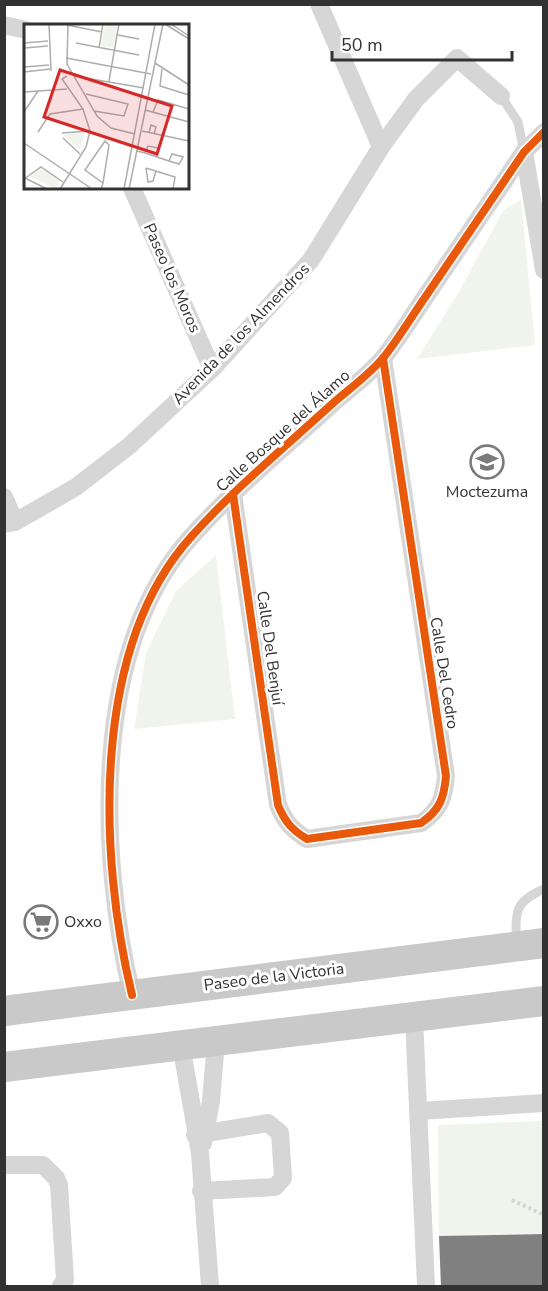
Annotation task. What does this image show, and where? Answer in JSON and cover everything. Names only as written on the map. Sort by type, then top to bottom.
[{"type":"main road","name":"Paseo de la Victoria","points":[[4,1011],[530,944]]},
{"type":"main road","points":[[4,1067],[414,1018],[543,1000]]},
{"type":"street","points":[[320,4],[381,147]]},
{"type":"street","points":[[4,25],[24,30]]},
{"type":"street","name":"Avenida de los Almendros","points":[[10,523],[76,488],[129,446],[212,369],[311,260],[381,147],[416,99],[457,58],[501,96]]},
{"type":"street","name":"Calle Bosque del Álamo","points":[[132,995],[114,907],[108,817],[115,728],[124,678],[138,631],[160,582],[189,539],[233,494],[383,358],[524,152],[543,132]]},
{"type":"street","points":[[524,152],[543,270]]},
{"type":"street","name":"Paseo los Moros","points":[[132,189],[212,369]]},
{"type":"street","name":"Calle Del Cedro","points":[[278,806],[285,821],[293,830],[307,839],[421,823],[434,815],[444,800],[446,776],[383,358]]},
{"type":"street","name":"Calle Del Benjuí","points":[[233,494],[278,806]]},
{"type":"street","points":[[4,497],[10,523]]},
{"type":"street","points":[[414,1018],[426,1287]]},
{"type":"street","points":[[200,1140],[216,1041]]},
{"type":"street","points":[[181,1046],[200,1140],[201,1191],[210,1287]]},
{"type":"street","points":[[419,1111],[543,1103]]},
{"type":"street","points":[[200,1140],[272,1125],[280,1133],[282,1178],[275,1187],[269,1189],[201,1191]]},
{"type":"street","points":[[4,1165],[43,1165],[56,1178],[59,1185],[65,1280],[61,1287]]},
{"type":"lane","points":[[501,96],[518,122],[524,152]]},
{"type":"lane","points":[[530,944],[516,911],[527,896],[543,889]]},
{"type":"path","points":[[512,1200],[543,1215]]},
{"type":"shaded area","points":[[521,199],[535,345],[417,359],[458,293],[503,211]]},
{"type":"shaded area","points":[[216,555],[235,719],[134,729],[146,653],[176,591]]},
{"type":"shaded area","points":[[543,1121],[543,1234],[439,1236],[438,1125]]},
{"type":"building","points":[[543,1234],[543,1287],[441,1287],[439,1236]]},
{"type":"cycle path","points":[[132,995],[121,941],[113,881],[110,819],[111,757],[119,695],[135,637],[158,583],[191,537],[225,502],[384,357],[524,152],[544,132]]},
{"type":"cycle path","points":[[233,494],[278,805],[283,816],[293,829],[307,839],[421,823],[433,813],[440,803],[446,776],[383,358]]},
{"type":"place","name":"Moctezuma","points":[[487,462]]},
{"type":"place","name":"Oxxo","points":[[41,922]]}]
